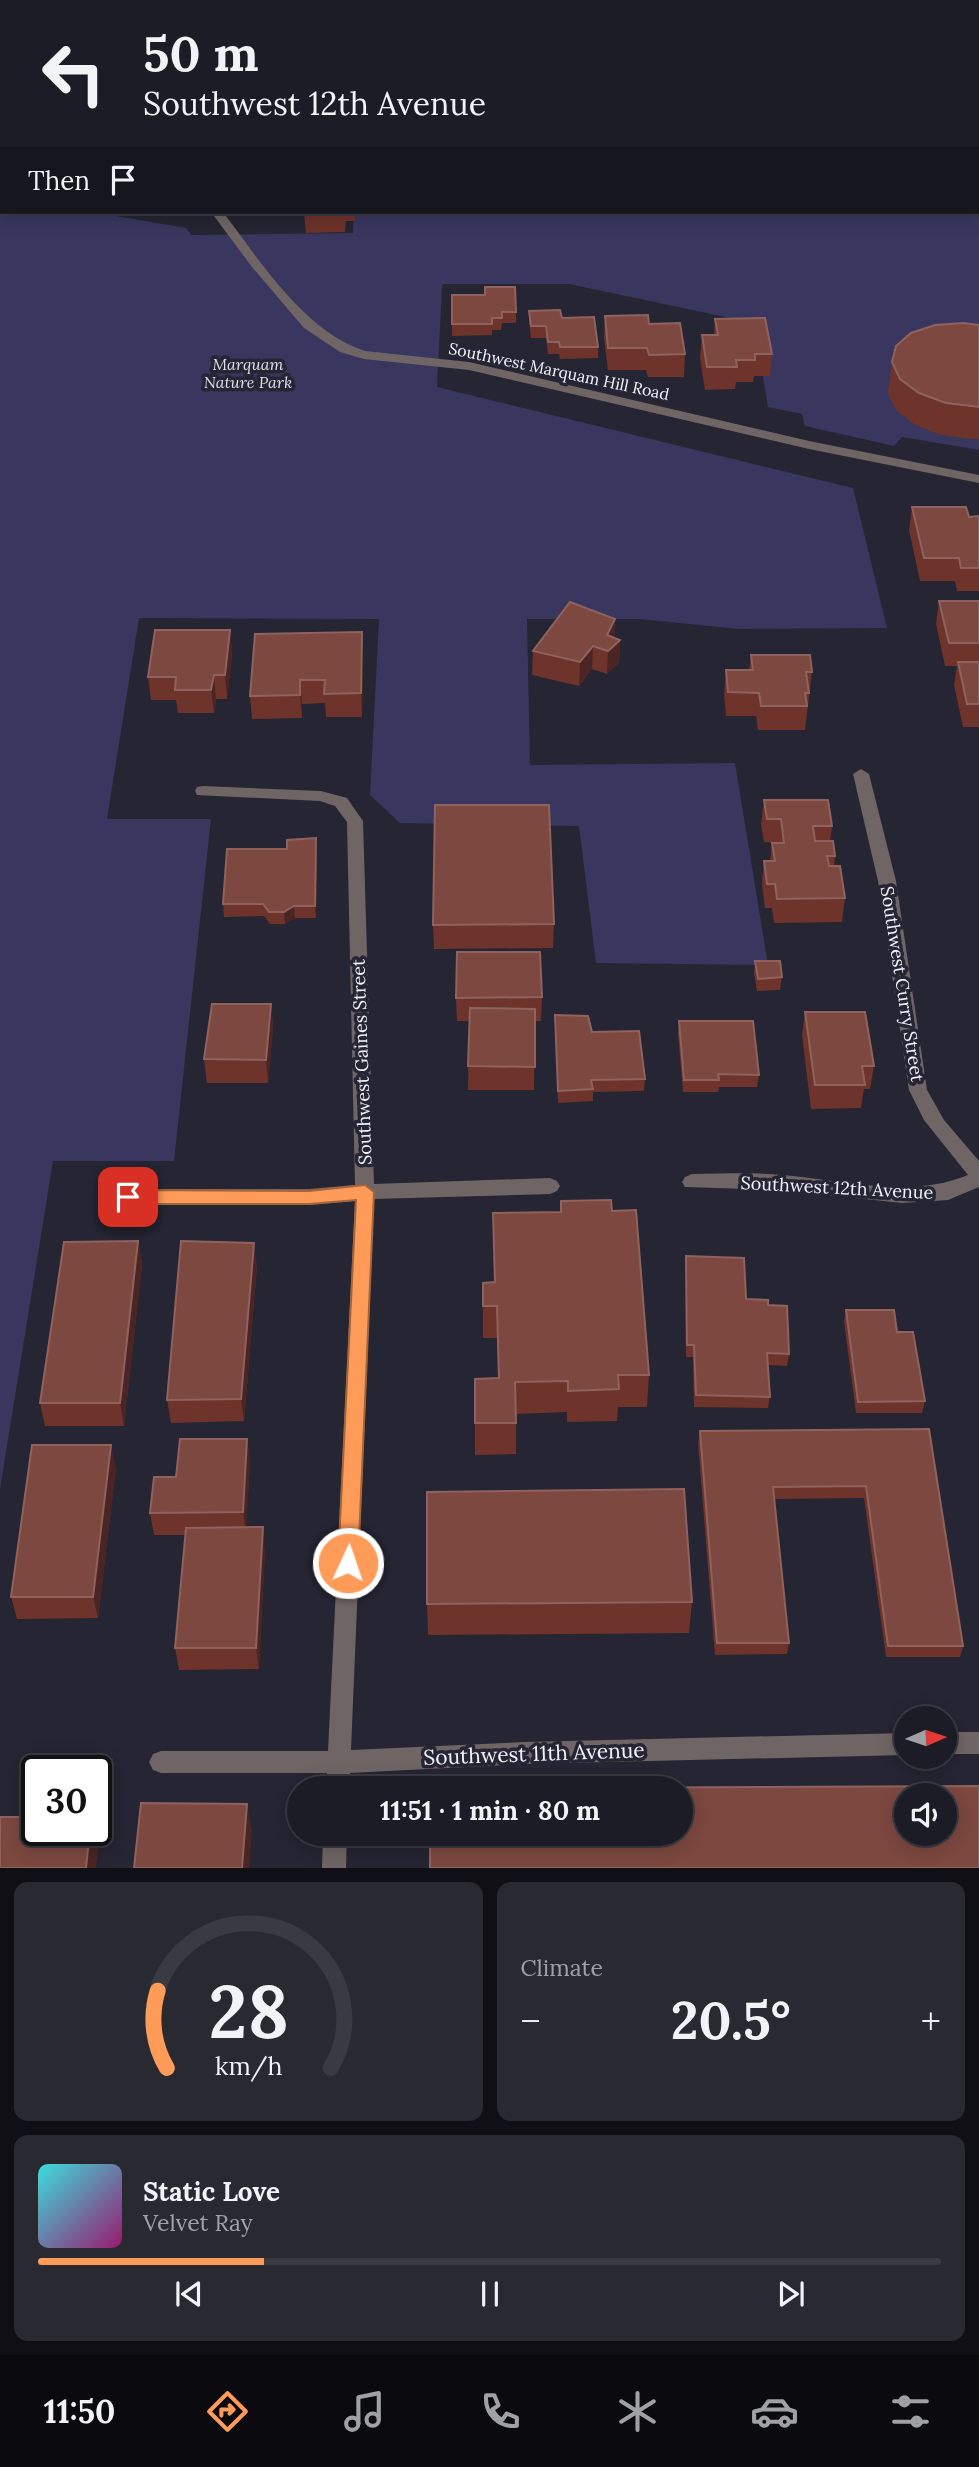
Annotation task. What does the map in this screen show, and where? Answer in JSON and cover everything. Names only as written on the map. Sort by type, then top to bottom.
[{"type":"street","name":"Southwest Marquam Hill Road","points":[[219,214],[256,264],[309,325],[345,349],[364,355],[469,366],[948,475],[979,479]]},
{"type":"street","name":"Southwest Curry Street","points":[[861,774],[887,881],[918,1090],[926,1112],[968,1158],[979,1178]]},
{"type":"street","name":"Southwest Gaines Street","points":[[203,791],[321,796],[341,802],[355,821],[365,1192],[338,1776]]},
{"type":"street","name":"Southwest 12th Avenue","points":[[692,1182],[780,1182],[902,1195],[948,1192],[979,1178]]},
{"type":"street","points":[[128,1197],[309,1198],[410,1188],[550,1186]]},
{"type":"street","points":[[957,1744],[979,1743]]},
{"type":"street","name":"Southwest 11th Avenue","points":[[161,1762],[339,1762],[524,1753],[894,1744]]},
{"type":"street","points":[[334,1868],[335,1846]]},
{"type":"green space","name":"Marquam Nature Park","points":[[0,214],[105,214],[186,228],[191,235],[353,233],[354,214],[979,214],[979,450],[902,437],[894,446],[805,426],[802,414],[768,407],[754,323],[569,284],[443,284],[437,387],[853,488],[887,628],[739,629],[640,619],[527,619],[530,765],[735,763],[768,965],[596,963],[579,826],[400,823],[370,795],[379,619],[139,618],[107,819],[211,819],[174,1161],[53,1161],[0,1489]]},
{"type":"building","points":[[485,287],[515,287],[516,312],[502,312],[502,318],[492,318],[492,324],[452,324],[452,295],[485,295]]},
{"type":"building","points":[[560,310],[562,318],[594,317],[598,347],[560,347],[559,342],[548,342],[546,326],[531,326],[529,311]]},
{"type":"building","points":[[648,315],[649,324],[680,323],[685,354],[649,355],[647,348],[608,348],[605,316]]},
{"type":"building","points":[[765,318],[772,354],[755,354],[755,360],[736,360],[737,367],[707,367],[702,335],[718,335],[715,319]]},
{"type":"building","points":[[935,325],[979,325],[979,407],[946,403],[919,393],[900,379],[892,362],[896,346],[911,333]]},
{"type":"building","points":[[912,507],[966,507],[969,517],[979,516],[979,568],[961,568],[959,558],[924,558]]},
{"type":"building","points":[[939,601],[979,601],[979,643],[949,643]]},
{"type":"building","points":[[570,602],[615,619],[607,635],[620,640],[608,651],[593,646],[580,662],[533,651]]},
{"type":"building","points":[[155,630],[230,630],[225,675],[214,675],[211,690],[175,690],[176,677],[148,677]]},
{"type":"building","points":[[362,632],[361,693],[324,694],[325,680],[300,680],[300,695],[250,696],[255,634]]},
{"type":"building","points":[[751,655],[810,655],[812,672],[806,672],[809,693],[805,693],[807,706],[761,706],[759,693],[728,692],[726,670],[753,670]]},
{"type":"building","points":[[958,662],[979,662],[979,704],[967,704]]},
{"type":"building","points":[[764,800],[828,800],[832,826],[813,826],[815,841],[833,841],[835,856],[827,856],[829,866],[840,866],[845,898],[777,899],[775,884],[767,884],[764,861],[775,861],[772,843],[784,843],[781,819],[767,819]]},
{"type":"building","points":[[435,805],[549,805],[554,924],[433,925]]},
{"type":"building","points":[[316,838],[315,906],[294,906],[284,912],[269,912],[263,904],[223,904],[227,849],[287,849],[287,840]]},
{"type":"building","points":[[457,952],[540,952],[542,997],[456,998]]},
{"type":"building","points":[[755,961],[780,961],[782,977],[758,979]]},
{"type":"building","points":[[212,1004],[271,1004],[266,1060],[204,1059]]},
{"type":"building","points":[[470,1008],[535,1009],[535,1067],[468,1066]]},
{"type":"building","points":[[805,1012],[865,1012],[874,1066],[862,1066],[865,1085],[815,1085]]},
{"type":"building","points":[[555,1015],[588,1016],[592,1032],[639,1031],[645,1079],[591,1080],[593,1089],[558,1091]]},
{"type":"building","points":[[679,1021],[753,1021],[759,1075],[718,1074],[719,1080],[684,1080]]},
{"type":"building","points":[[611,1200],[612,1211],[636,1210],[649,1375],[618,1375],[619,1389],[568,1391],[568,1381],[515,1382],[516,1423],[475,1423],[475,1379],[499,1378],[497,1306],[483,1306],[483,1283],[495,1282],[493,1213],[561,1212],[561,1201]]},
{"type":"building","points":[[138,1241],[120,1403],[40,1403],[64,1242]]},
{"type":"building","points":[[181,1241],[254,1243],[241,1399],[167,1400]]},
{"type":"building","points":[[686,1256],[744,1258],[746,1299],[768,1300],[768,1305],[787,1306],[789,1354],[767,1353],[770,1397],[696,1395],[694,1345],[687,1345]]},
{"type":"building","points":[[846,1310],[894,1310],[897,1332],[913,1332],[925,1401],[858,1402]]},
{"type":"building","points":[[929,1429],[963,1646],[888,1646],[866,1486],[773,1487],[789,1643],[717,1643],[700,1431]]},
{"type":"building","points":[[180,1439],[247,1439],[243,1512],[150,1513],[154,1477],[176,1477]]},
{"type":"building","points":[[32,1445],[111,1445],[93,1597],[11,1597]]},
{"type":"building","points":[[684,1489],[692,1602],[427,1604],[427,1492]]},
{"type":"building","points":[[263,1527],[256,1648],[175,1648],[186,1528]]},
{"type":"building","points":[[894,1786],[894,1846],[957,1846],[957,1786],[979,1786],[979,1868],[430,1868],[430,1846],[693,1846],[693,1787]]},
{"type":"building","points":[[141,1803],[247,1804],[242,1868],[134,1868]]},
{"type":"building","points":[[0,1817],[21,1817],[21,1846],[88,1846],[86,1868],[0,1868]]},
{"type":"route","points":[[128,1197],[309,1198],[365,1192],[348,1563]]}]
